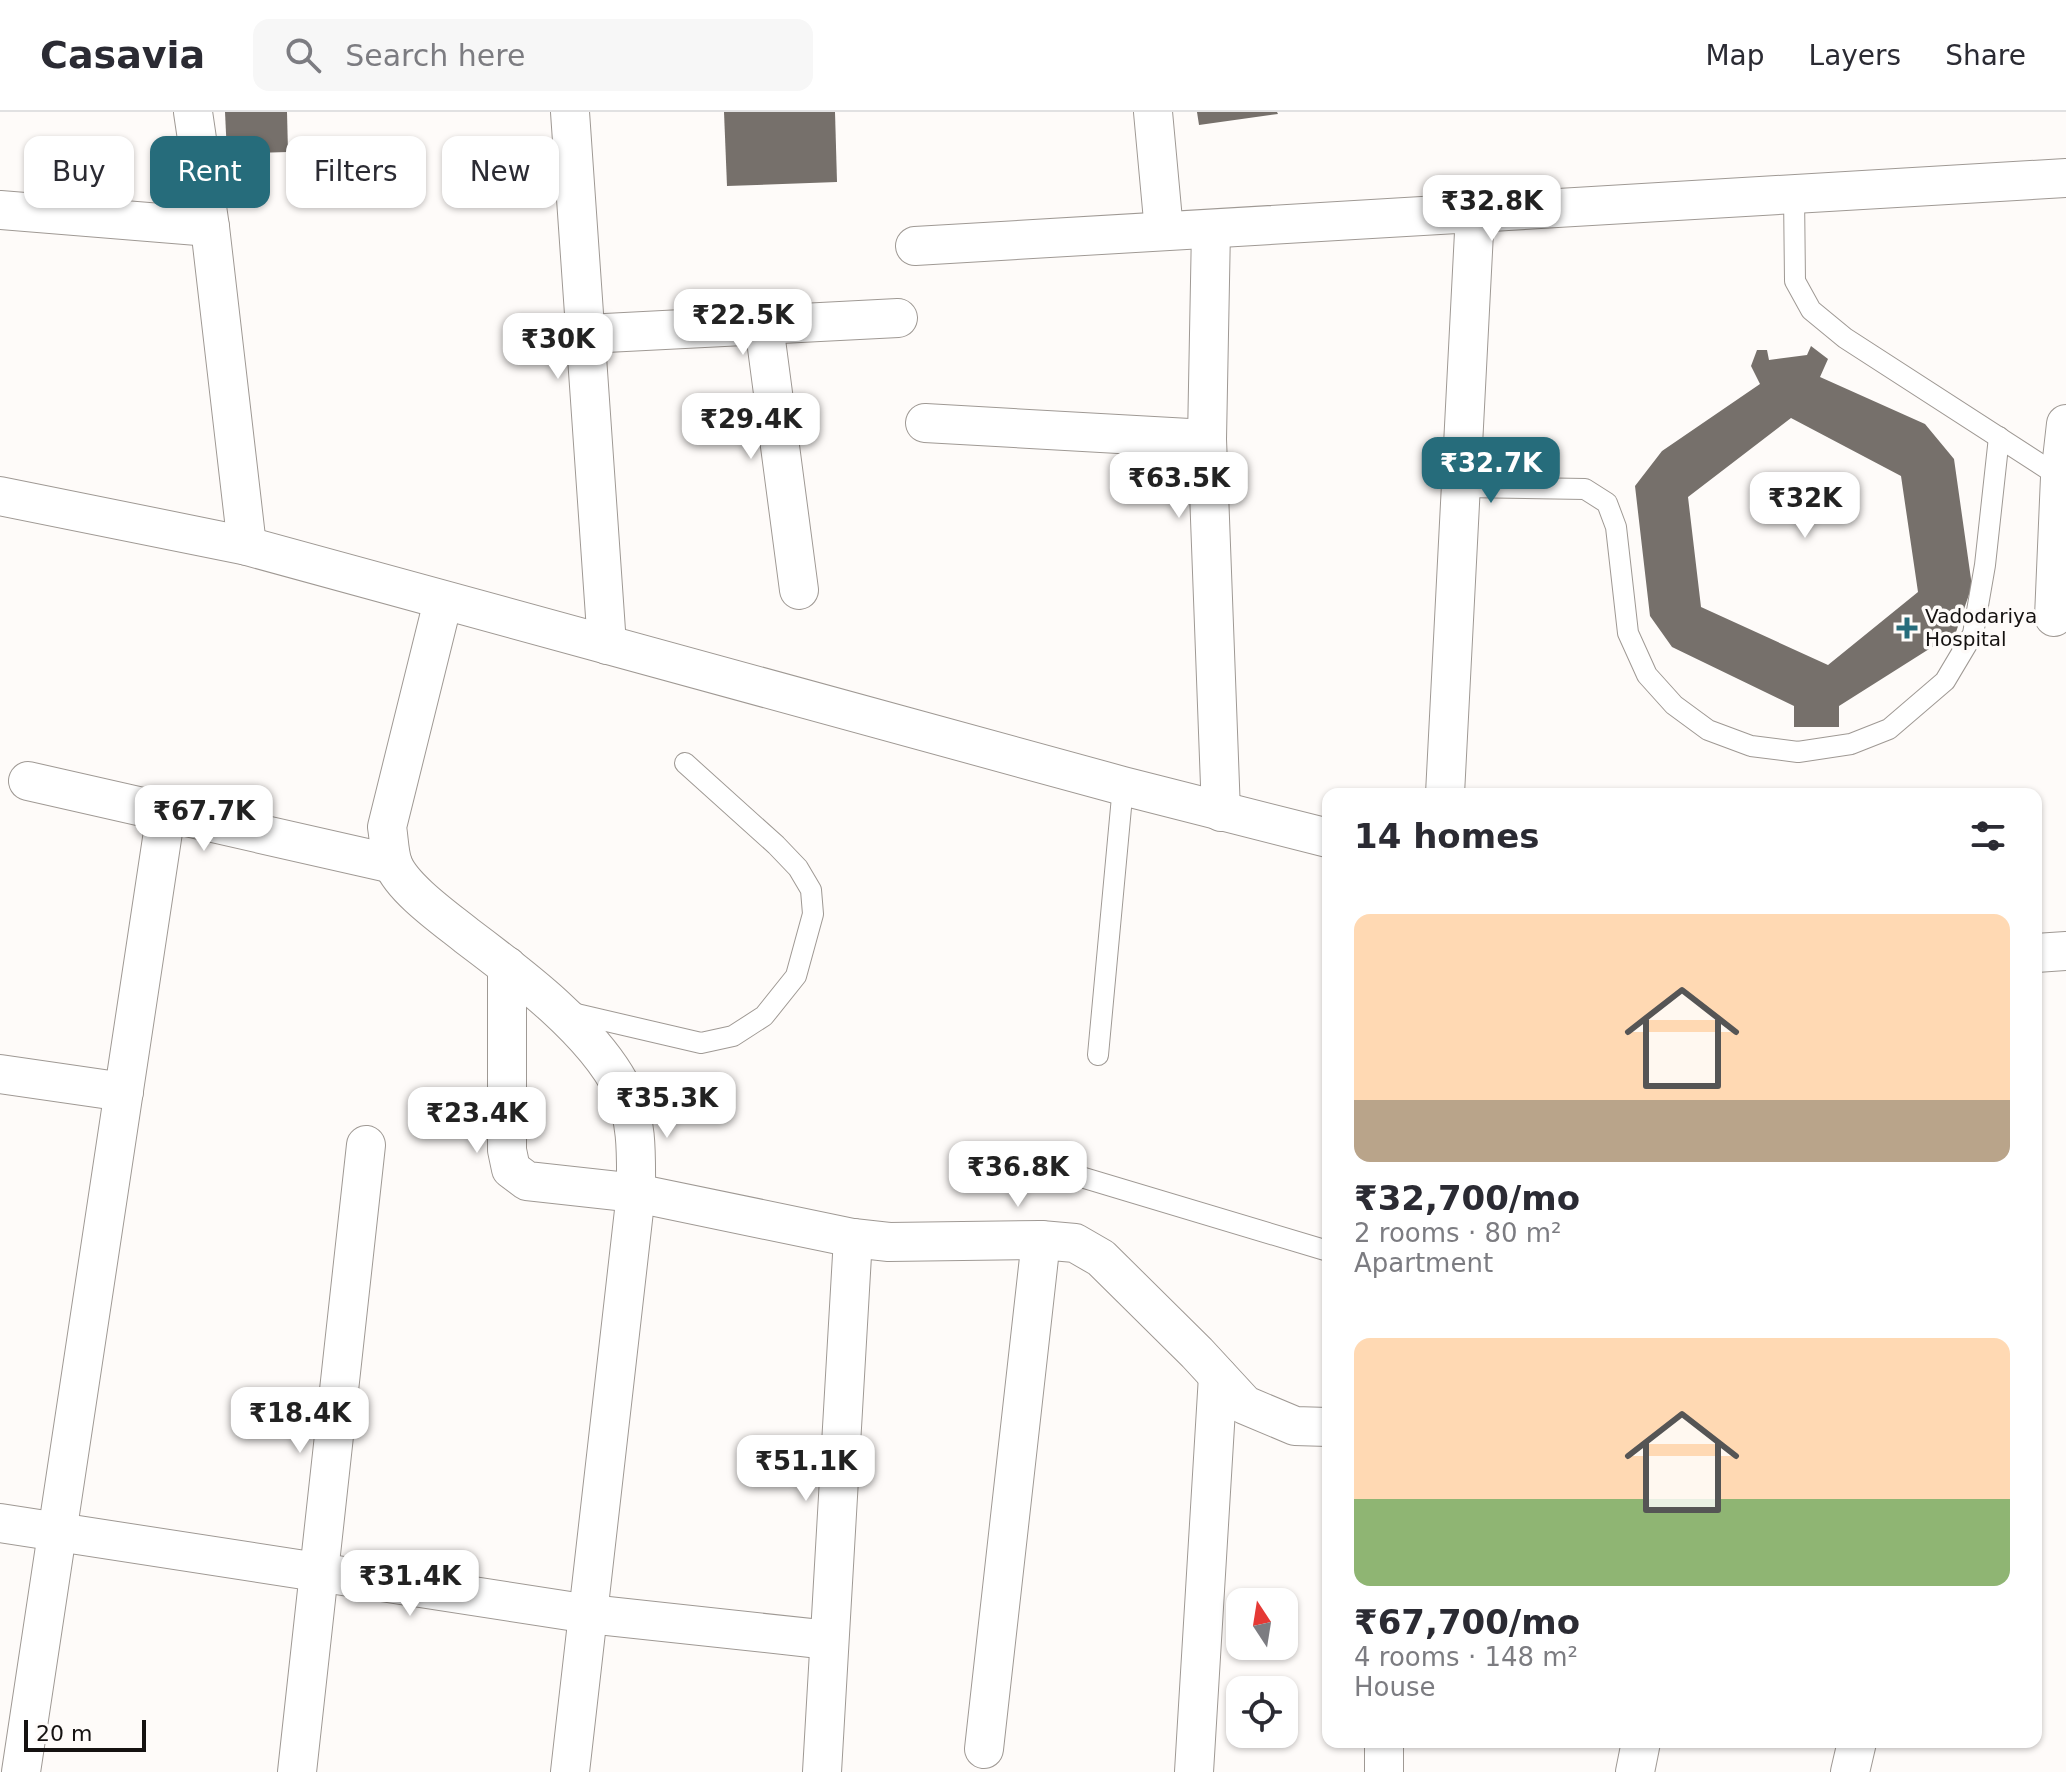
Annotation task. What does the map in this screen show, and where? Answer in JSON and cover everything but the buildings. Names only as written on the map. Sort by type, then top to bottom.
[{"type":"street","points":[[193,112],[210,227],[247,546]]},
{"type":"street","points":[[570,112],[607,645]]},
{"type":"street","points":[[1153,112],[1164,231]]},
{"type":"street","points":[[915,246],[2066,178]]},
{"type":"street","points":[[0,210],[210,227]]},
{"type":"street","points":[[1445,788],[1475,213]]},
{"type":"street","points":[[1211,229],[1207,439],[1221,812]]},
{"type":"street","points":[[586,334],[898,318]]},
{"type":"street","points":[[764,325],[799,590]]},
{"type":"street","points":[[925,423],[1207,439]]},
{"type":"street","points":[[2054,617],[2060,477],[2066,424]]},
{"type":"street","points":[[0,496],[247,546],[1123,786],[1322,837]]},
{"type":"street","points":[[443,601],[387,827],[393,864],[422,900],[507,966],[556,1009],[598,1052],[624,1091],[636,1141],[636,1193],[570,1772]]},
{"type":"street","points":[[28,781],[393,864]]},
{"type":"street","points":[[21,1772],[166,812]]},
{"type":"street","points":[[507,966],[507,1150],[511,1169],[527,1181],[636,1193],[853,1238],[889,1242],[1041,1240],[1075,1243],[1101,1258],[1245,1405],[1295,1426],[1322,1427]]},
{"type":"street","points":[[0,1074],[124,1092]]},
{"type":"street","points":[[297,1772],[366,1145]]},
{"type":"street","points":[[822,1772],[853,1238]]},
{"type":"street","points":[[984,1749],[1041,1240]]},
{"type":"street","points":[[1194,1772],[1218,1376]]},
{"type":"street","points":[[0,1523],[589,1614],[829,1640]]},
{"type":"street","points":[[1384,1748],[1384,1772]]},
{"type":"street","points":[[1635,1772],[1640,1748]]},
{"type":"street","points":[[1850,1772],[1856,1748]]},
{"type":"lane","points":[[1794,194],[1795,281],[1811,310],[1845,338],[2060,477]]},
{"type":"lane","points":[[1461,487],[1585,489],[1607,503],[1616,527],[1628,633],[1647,675],[1674,705],[1708,730],[1751,746],[1798,752],[1851,744],[1889,729],[1945,681],[1973,634],[1985,565],[1999,437]]},
{"type":"lane","points":[[556,1009],[701,1043],[733,1036],[764,1016],[796,976],[813,914],[811,890],[798,868],[776,845],[685,763]]},
{"type":"lane","points":[[1098,1055],[1123,786]]},
{"type":"lane","points":[[1051,1168],[1322,1249]]},
{"type":"place","name":"Vadodariya Hospital","points":[[1907,628]]}]
